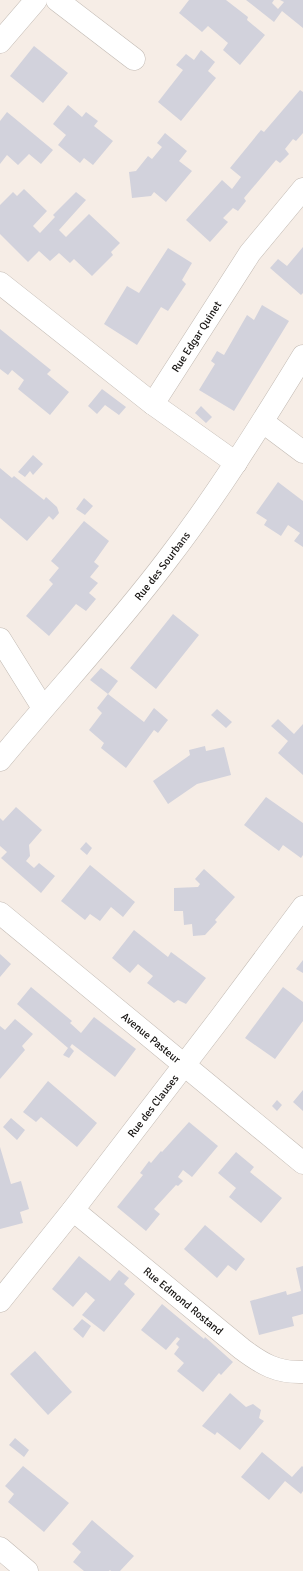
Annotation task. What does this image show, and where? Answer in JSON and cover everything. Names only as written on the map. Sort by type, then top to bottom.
[{"type":"street","points":[[0,42],[36,0]]},
{"type":"street","points":[[57,0],[134,59]]},
{"type":"street","name":"Rue Edgar Quinet","points":[[153,404],[250,253],[303,189]]},
{"type":"street","points":[[0,284],[153,404],[236,462]]},
{"type":"street","name":"Rue des Sourbans","points":[[0,760],[168,560],[263,422],[303,356]]},
{"type":"street","points":[[263,422],[303,452]]},
{"type":"street","points":[[0,639],[43,708]]},
{"type":"street","name":"Rue des Clauses","points":[[3,1291],[73,1210],[303,908]]},
{"type":"street","name":"Avenue Pasteur","points":[[0,914],[303,1163]]},
{"type":"street","name":"Rue Edmond Rostand","points":[[73,1210],[242,1349],[264,1365],[283,1371],[303,1372]]},
{"type":"street","points":[[0,1548],[27,1571]]},
{"type":"building","points":[[189,0],[226,0],[248,17],[247,20],[265,35],[240,65],[223,50],[228,43],[208,26],[202,32],[179,13]]},
{"type":"building","points":[[246,0],[274,0],[272,3],[278,9],[284,2],[280,0],[303,0],[303,28],[282,11],[274,22]]},
{"type":"building","points":[[34,46],[68,73],[43,103],[10,76]]},
{"type":"building","points":[[201,50],[215,62],[208,71],[216,78],[181,121],[158,102],[183,70],[176,65],[186,54],[194,60]]},
{"type":"building","points":[[300,90],[303,92],[303,133],[296,141],[293,139],[285,149],[289,154],[280,163],[276,160],[244,198],[246,201],[238,211],[233,208],[223,218],[228,222],[210,242],[186,220],[222,180],[232,189],[241,177],[230,168],[261,130],[264,132]]},
{"type":"building","points":[[68,105],[82,117],[86,112],[98,121],[94,126],[113,141],[93,165],[84,158],[80,163],[58,145],[66,135],[53,124]]},
{"type":"building","points":[[7,112],[53,150],[41,164],[29,154],[18,165],[7,155],[0,164],[0,121]]},
{"type":"building","points":[[165,133],[187,151],[179,161],[192,171],[166,202],[154,192],[151,196],[132,198],[129,172],[136,171],[148,156],[152,159],[162,147],[157,143]]},
{"type":"building","points":[[24,189],[47,211],[33,226],[40,233],[55,217],[53,215],[76,192],[86,200],[59,230],[66,237],[89,214],[120,243],[111,252],[113,255],[92,276],[74,259],[70,263],[59,253],[50,261],[39,251],[28,262],[0,234],[0,205],[13,192],[17,196]]},
{"type":"building","points":[[303,247],[303,293],[301,295],[270,268],[278,259],[287,266]]},
{"type":"building","points":[[168,248],[192,263],[182,280],[186,284],[168,311],[161,307],[137,345],[104,324],[127,286],[139,293]]},
{"type":"building","points":[[262,305],[289,321],[234,411],[199,390],[215,364],[211,361],[217,351],[224,355],[247,315],[254,320]]},
{"type":"building","points":[[0,329],[51,370],[47,374],[69,392],[50,415],[18,389],[24,380],[12,370],[8,375],[0,369]]},
{"type":"building","points":[[102,389],[126,407],[119,415],[105,405],[97,414],[88,406]]},
{"type":"building","points":[[201,406],[212,417],[206,423],[195,413]]},
{"type":"building","points":[[33,455],[43,464],[33,475],[30,471],[25,477],[18,472]]},
{"type":"building","points":[[0,468],[12,478],[14,476],[44,500],[46,497],[57,507],[59,513],[53,520],[49,516],[27,541],[0,518]]},
{"type":"building","points":[[278,482],[303,501],[303,547],[294,541],[300,533],[288,525],[281,536],[264,525],[267,520],[256,513]]},
{"type":"building","points":[[84,498],[93,506],[85,515],[76,509]]},
{"type":"building","points":[[84,521],[109,541],[94,562],[99,566],[90,577],[98,583],[89,593],[96,599],[86,611],[76,604],[49,636],[26,616],[53,584],[49,580],[59,568],[51,561]]},
{"type":"building","points":[[173,614],[199,635],[156,689],[130,668]]},
{"type":"building","points":[[101,668],[118,681],[108,694],[90,680]]},
{"type":"building","points":[[108,694],[144,722],[154,708],[168,720],[158,733],[154,730],[126,768],[101,748],[104,743],[89,730],[102,713],[97,708]]},
{"type":"building","points":[[217,709],[232,722],[226,728],[211,715]]},
{"type":"building","points":[[278,719],[294,734],[303,724],[303,775],[278,753],[288,741],[271,726]]},
{"type":"building","points":[[205,746],[206,751],[224,747],[231,775],[197,784],[168,804],[153,781],[190,755],[189,750]]},
{"type":"building","points":[[266,797],[303,823],[303,855],[301,858],[283,845],[279,851],[244,825]]},
{"type":"building","points":[[16,807],[42,830],[29,845],[30,856],[26,861],[34,868],[39,863],[55,876],[41,893],[1,858],[7,852],[0,846],[0,818],[3,821]]},
{"type":"building","points":[[86,842],[92,848],[87,855],[80,849]]},
{"type":"building","points":[[90,865],[135,902],[123,917],[111,907],[100,921],[90,914],[85,920],[61,901]]},
{"type":"building","points":[[204,869],[235,897],[215,920],[217,922],[205,935],[193,936],[192,924],[184,925],[183,911],[174,911],[174,888],[198,887],[200,884],[195,879]]},
{"type":"building","points":[[134,930],[168,957],[171,952],[206,978],[186,1004],[178,1000],[174,1003],[147,983],[153,976],[138,964],[130,973],[112,958]]},
{"type":"building","points":[[0,954],[11,964],[0,977]]},
{"type":"building","points":[[303,960],[303,973],[296,969]]},
{"type":"building","points":[[31,987],[72,1021],[70,1023],[81,1033],[94,1017],[136,1049],[115,1077],[72,1044],[70,1047],[74,1051],[69,1058],[63,1055],[68,1048],[17,1004]]},
{"type":"building","points":[[283,987],[303,1002],[303,1021],[275,1059],[245,1038]]},
{"type":"building","points":[[15,1019],[33,1034],[22,1046],[25,1050],[0,1079],[0,1026],[5,1030]]},
{"type":"building","points":[[48,1081],[97,1123],[77,1147],[41,1117],[36,1122],[23,1112]]},
{"type":"building","points":[[303,1090],[303,1111],[293,1102]]},
{"type":"building","points":[[277,1100],[282,1105],[277,1111],[272,1106]]},
{"type":"building","points":[[11,1118],[25,1130],[17,1140],[3,1127]]},
{"type":"building","points":[[189,1122],[218,1146],[192,1177],[183,1170],[178,1177],[183,1181],[178,1186],[176,1185],[154,1209],[160,1214],[146,1231],[117,1207],[143,1175],[140,1173],[149,1161],[151,1163]]},
{"type":"building","points":[[0,1147],[11,1184],[21,1181],[29,1209],[20,1212],[23,1223],[0,1229]]},
{"type":"building","points":[[236,1152],[254,1167],[250,1172],[282,1198],[261,1223],[229,1197],[236,1188],[218,1173]]},
{"type":"building","points":[[205,1225],[245,1259],[236,1271],[228,1265],[217,1278],[184,1249]]},
{"type":"building","points":[[79,1256],[110,1281],[119,1270],[129,1278],[124,1284],[135,1294],[104,1332],[82,1315],[95,1300],[86,1292],[73,1307],[52,1289]]},
{"type":"building","points":[[303,1266],[303,1314],[292,1317],[294,1326],[259,1335],[250,1301],[286,1291],[287,1295],[301,1291],[296,1268]]},
{"type":"building","points":[[162,1304],[204,1339],[205,1337],[233,1362],[221,1375],[219,1373],[203,1392],[177,1371],[184,1363],[174,1354],[179,1347],[176,1344],[180,1339],[177,1337],[166,1350],[141,1330]]},
{"type":"building","points":[[82,1319],[91,1326],[83,1338],[73,1329]]},
{"type":"building","points":[[35,1351],[72,1392],[48,1415],[10,1374]]},
{"type":"building","points":[[230,1393],[246,1407],[253,1404],[261,1410],[259,1418],[264,1421],[240,1450],[217,1432],[215,1435],[202,1426]]},
{"type":"building","points":[[15,1438],[29,1450],[24,1457],[9,1445]]},
{"type":"building","points":[[262,1452],[292,1477],[302,1466],[303,1467],[303,1491],[301,1494],[285,1481],[269,1500],[241,1477]]},
{"type":"building","points":[[23,1466],[69,1503],[44,1532],[8,1502],[14,1494],[5,1486]]},
{"type":"building","points":[[92,1520],[134,1556],[120,1571],[84,1571],[73,1562],[81,1552],[72,1544]]}]
